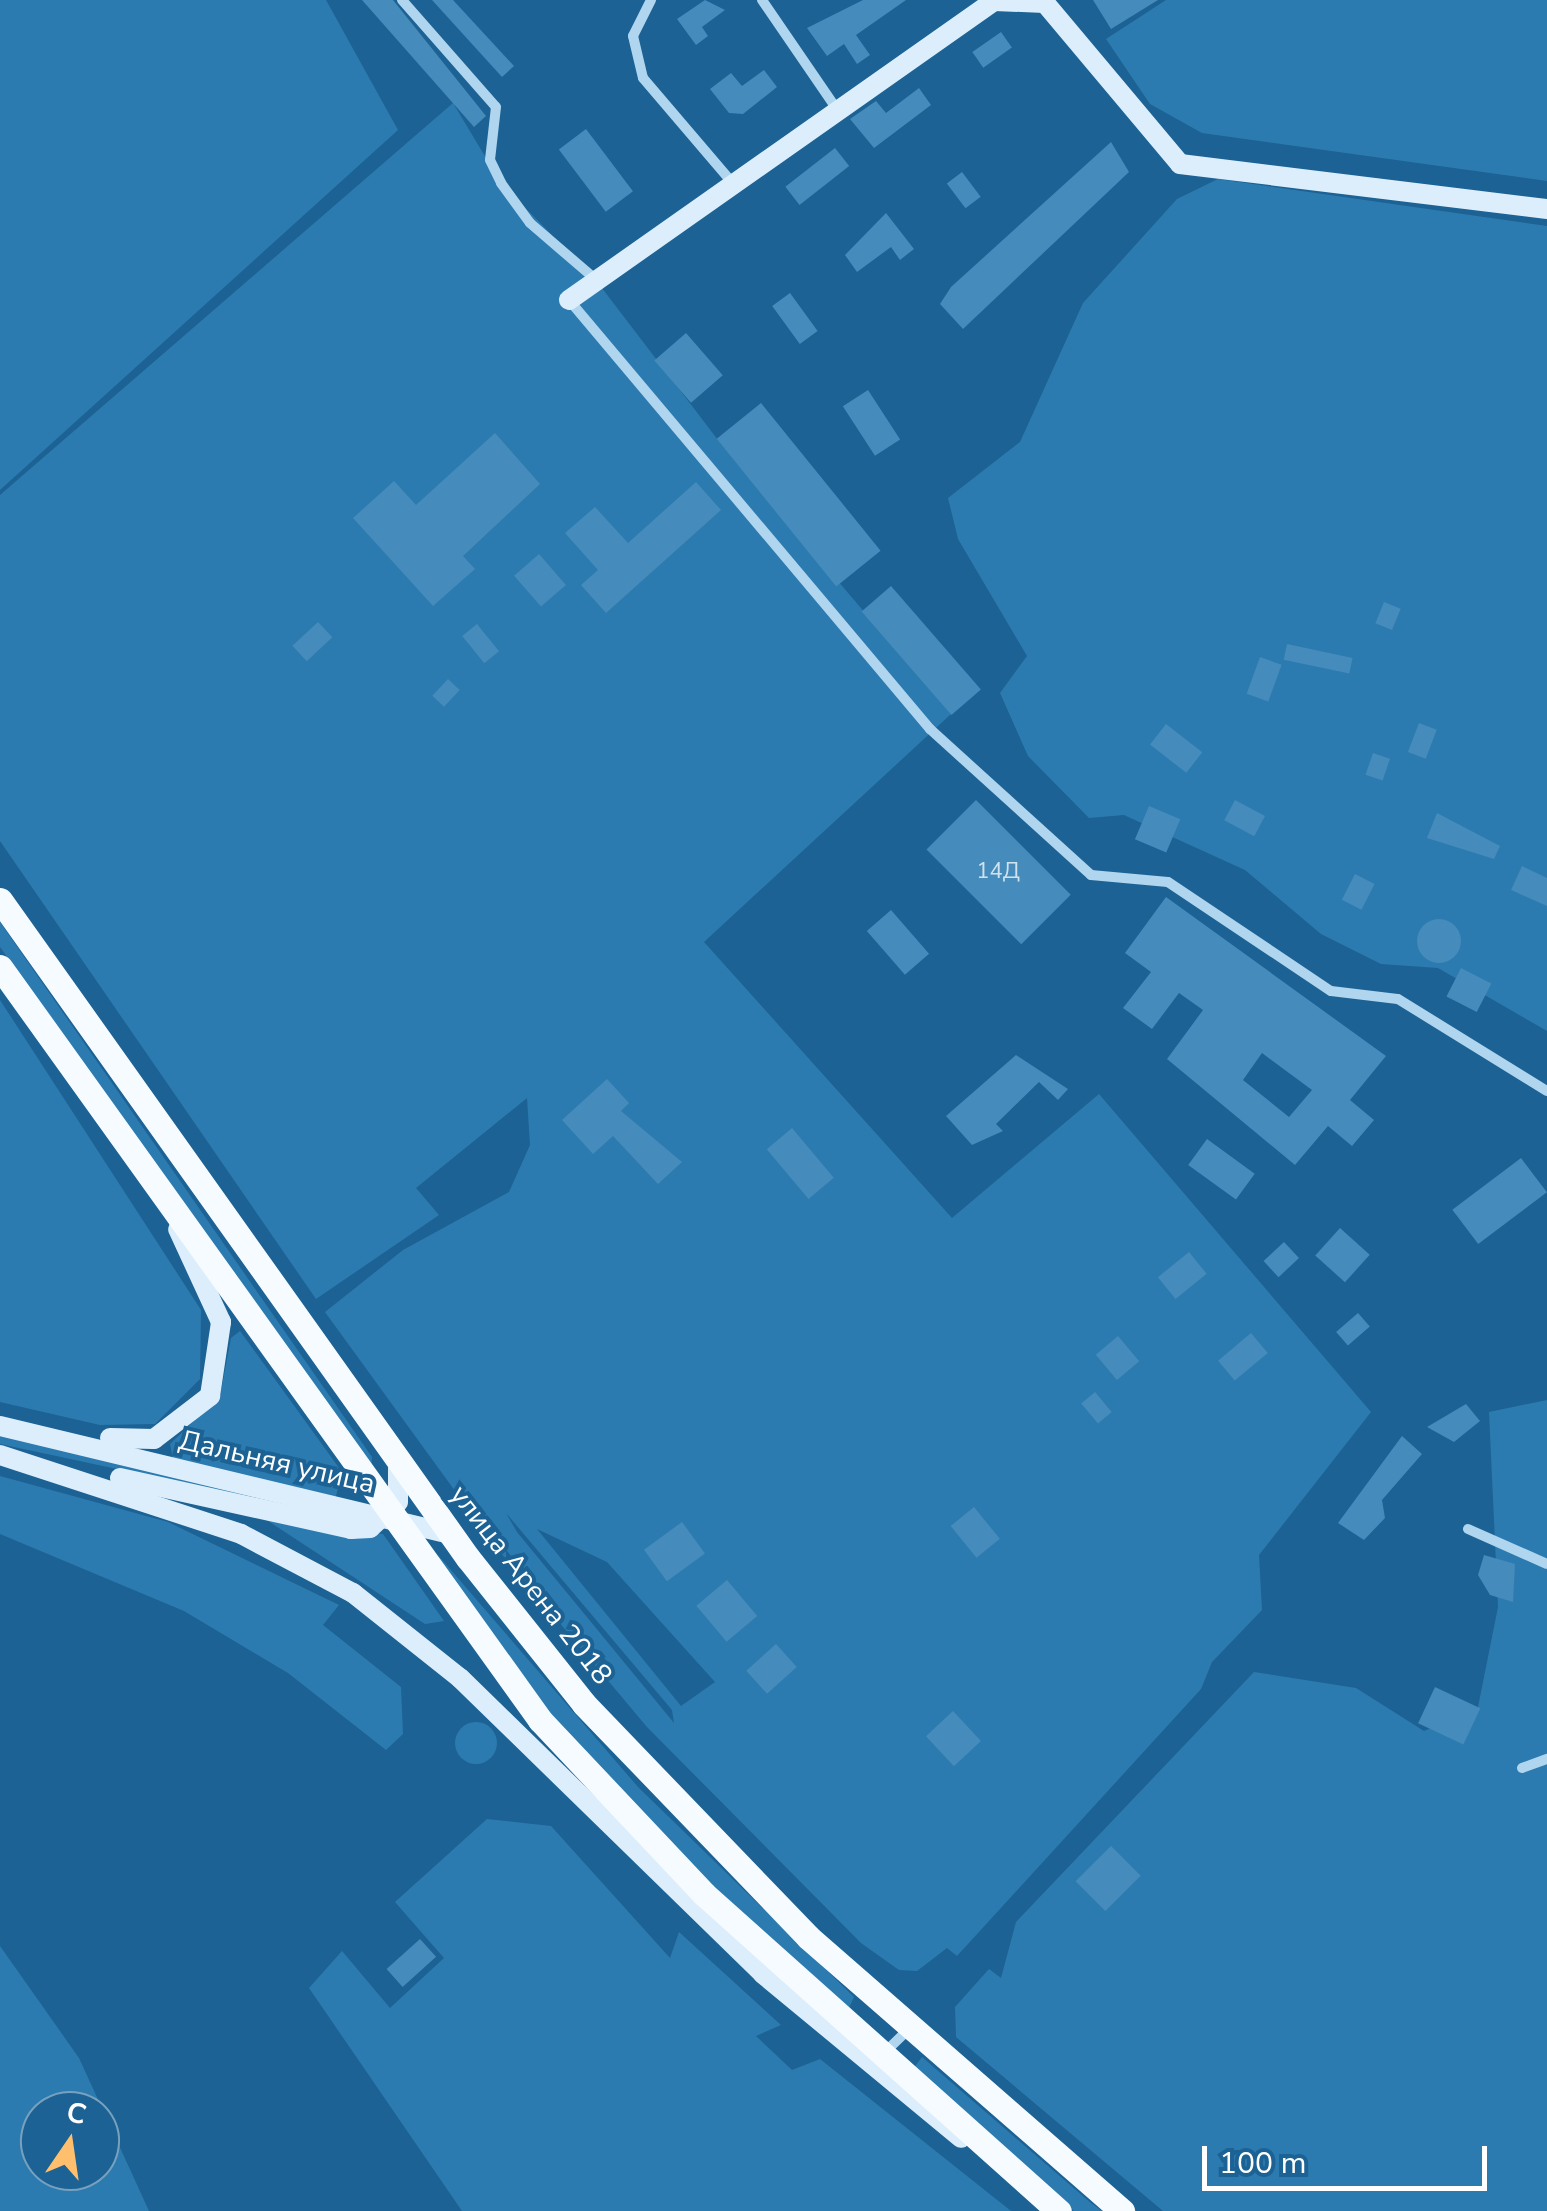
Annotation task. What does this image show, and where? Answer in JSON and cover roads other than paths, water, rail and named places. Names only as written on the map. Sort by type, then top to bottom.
[{"type":"main road","points":[[568,300],[834,105],[994,2],[1046,2],[1180,164],[1547,209]]},
{"type":"main road","name":"улица Арена 2018","points":[[0,900],[451,1534],[584,1704],[692,1823],[910,2028],[1122,2211]]},
{"type":"main road","points":[[0,967],[170,1214],[387,1516],[540,1720],[704,1894],[879,2058],[1057,2210]]},
{"type":"main road","points":[[0,1414],[127,1442],[154,1440],[198,1413],[217,1375],[221,1322],[170,1214]]},
{"type":"main road","name":"Дальняя улица","points":[[0,1426],[387,1516]]},
{"type":"main road","points":[[0,1455],[223,1528],[353,1593],[460,1678],[873,2072],[1057,2210]]},
{"type":"main road","name":"Дальняя улица","points":[[0,1455],[322,1526],[370,1528],[387,1516]]},
{"type":"main road","points":[[387,1516],[398,1502],[398,1458]]},
{"type":"main road","points":[[387,1516],[451,1534]]},
{"type":"street","points":[[402,0],[496,107],[490,160],[501,183],[530,223],[595,279]]},
{"type":"street","points":[[651,0],[633,36],[644,78],[730,180]]},
{"type":"street","points":[[762,0],[834,105]]},
{"type":"street","points":[[568,300],[930,729],[1091,876],[1168,882],[1331,991],[1398,999],[1547,1091]]},
{"type":"street","points":[[1468,1529],[1547,1564]]},
{"type":"street","points":[[1522,1768],[1547,1759]]},
{"type":"street","points":[[879,2058],[910,2028]]}]
